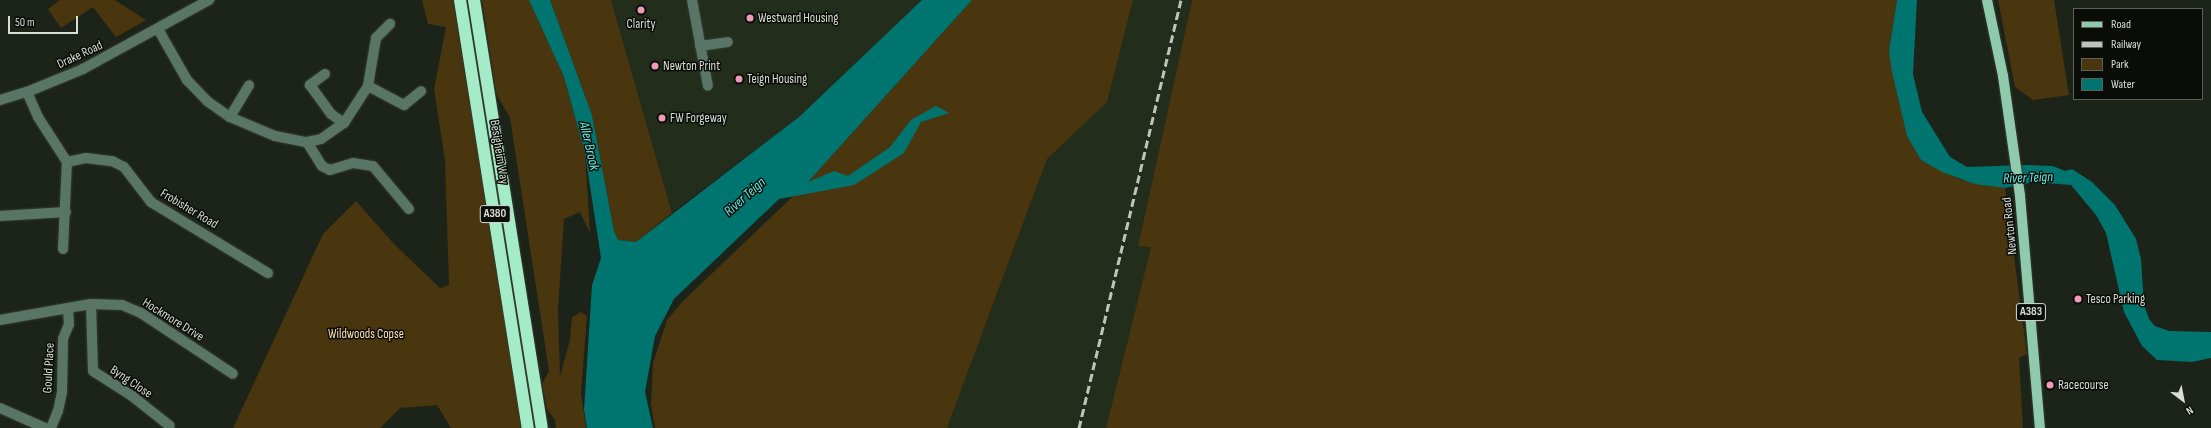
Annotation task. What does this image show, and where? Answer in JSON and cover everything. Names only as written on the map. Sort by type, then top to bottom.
[{"type":"highway","name":"Besigheim Way","points":[[460,0],[528,428]]},
{"type":"highway","name":"Besigheim Way","points":[[474,0],[542,428]]},
{"type":"main road","name":"Newton Road","points":[[1987,0],[2002,76],[2020,196],[2040,428]]},
{"type":"street","name":"Drake Road","points":[[0,100],[27,92],[83,69],[209,0]]},
{"type":"street","points":[[692,0],[708,86]]},
{"type":"street","points":[[158,29],[187,80],[207,100],[230,117],[275,136],[307,142],[321,139],[344,124],[368,86],[376,38],[390,24]]},
{"type":"street","points":[[700,46],[728,42]]},
{"type":"street","points":[[325,74],[310,85],[331,114],[344,124]]},
{"type":"street","points":[[230,117],[249,85]]},
{"type":"street","points":[[368,86],[404,105],[421,91]]},
{"type":"street","points":[[27,92],[38,117],[67,162],[66,212],[63,249]]},
{"type":"street","points":[[307,142],[322,166],[330,170],[352,163],[373,166],[409,208]]},
{"type":"street","name":"Frobisher Road","points":[[67,162],[86,158],[112,161],[124,167],[151,202],[268,273]]},
{"type":"street","points":[[0,216],[66,212]]},
{"type":"street","name":"Hockmore Drive","points":[[0,320],[92,304],[122,305],[141,313],[232,374]]},
{"type":"street","name":"Byng Close","points":[[92,304],[93,371],[132,396],[170,426]]},
{"type":"street","name":"Gould Place","points":[[50,428],[58,411],[62,392],[63,339],[69,324],[68,308]]},
{"type":"street","points":[[0,408],[45,428]]},
{"type":"shaded area","points":[[611,0],[922,0],[799,117],[672,213]]},
{"type":"shaded area","points":[[1133,0],[1192,0],[1138,245],[1151,247],[1106,428],[947,428],[1047,159],[1107,101]]},
{"type":"green space","points":[[60,0],[115,0],[146,20],[116,37],[93,7],[61,28],[48,9]]},
{"type":"green space","name":"Wildwoods Copse","points":[[422,0],[453,0],[522,428],[451,428],[437,405],[400,408],[380,428],[233,428],[323,234],[356,201],[395,245],[440,288],[449,285],[445,160],[434,89],[446,27],[428,24]]},
{"type":"green space","points":[[482,0],[529,0],[564,77],[585,153],[590,233],[580,212],[564,219],[558,310],[560,376],[570,340],[572,317],[581,312],[587,316],[581,393],[586,428],[556,428],[555,420],[547,409],[542,384],[549,371],[510,118],[496,93]]},
{"type":"green space","points":[[550,0],[611,0],[672,213],[636,242],[618,240],[614,231],[592,115]]},
{"type":"green space","points":[[972,0],[1133,0],[1107,102],[1047,159],[947,428],[655,428],[651,405],[653,363],[667,320],[683,301],[807,183]]},
{"type":"green space","points":[[1192,0],[1897,0],[1889,51],[1907,136],[1921,160],[1959,179],[2005,188],[2027,354],[2019,358],[2023,428],[1106,428],[1151,247],[1138,246]]},
{"type":"green space","points":[[1998,0],[2054,0],[2069,95],[2033,100],[2015,87]]},
{"type":"water","points":[[529,0],[550,0],[592,115],[614,231],[618,240],[636,242],[799,117],[922,0],[972,0],[808,182],[834,171],[848,176],[890,147],[911,120],[936,106],[949,113],[921,122],[904,153],[854,185],[779,199],[674,299],[655,336],[645,392],[653,428],[587,428],[584,410],[592,285],[601,258],[585,153],[564,77]]},
{"type":"water","name":"River Teign","points":[[1897,0],[1917,0],[1913,74],[1922,112],[1950,157],[1967,167],[2026,165],[2053,166],[2065,171],[2072,169],[2092,182],[2115,205],[2136,239],[2141,259],[2144,305],[2149,319],[2155,326],[2169,331],[2211,332],[2211,358],[2192,362],[2157,360],[2142,346],[2124,312],[2106,233],[2096,215],[2071,185],[2033,182],[2005,188],[1975,184],[1942,172],[1921,160],[1907,136],[1892,72],[1889,51]]},
{"type":"railway","points":[[1079,428],[1181,0]]},
{"type":"place","name":"Clarity","points":[[641,10]]},
{"type":"place","name":"Westward Housing","points":[[750,18]]},
{"type":"place","name":"Newton Print","points":[[655,66]]},
{"type":"place","name":"Teign Housing","points":[[739,79]]},
{"type":"place","name":"FW Forgeway","points":[[662,118]]},
{"type":"place","name":"Tesco Parking","points":[[2078,299]]},
{"type":"place","name":"Racecourse","points":[[2050,385]]},
{"type":"water label","name":"Aller Brook","points":[[589,146]]}]
